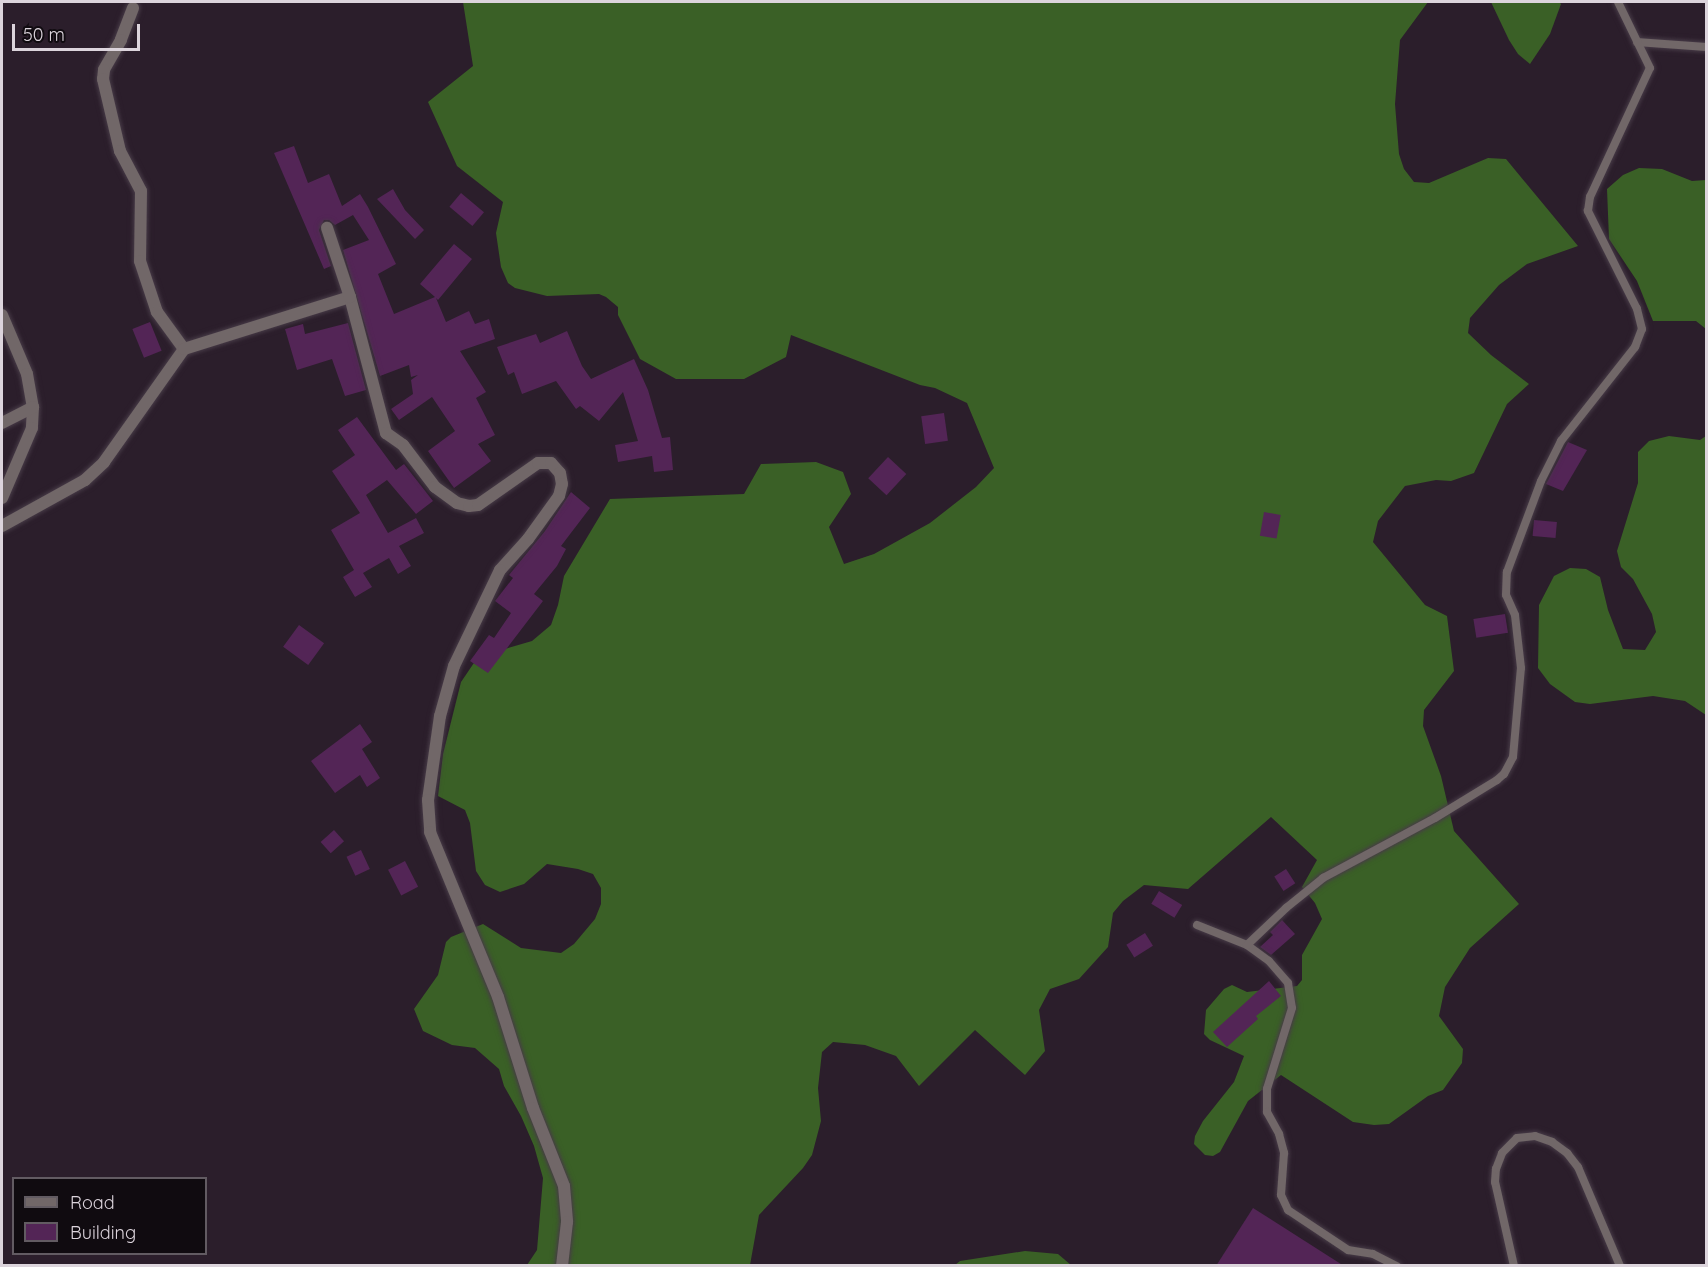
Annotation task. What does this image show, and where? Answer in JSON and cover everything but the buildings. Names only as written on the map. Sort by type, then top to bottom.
[{"type":"street","points":[[133,8],[121,40],[104,70],[103,79],[120,151],[141,191],[140,261],[157,312],[184,349]]},
{"type":"street","points":[[327,228],[350,297],[386,433],[403,446],[435,487],[457,503],[469,506],[478,505],[538,463],[551,464],[560,473],[562,484],[559,496],[528,539],[500,570],[454,666],[440,716],[429,800],[430,832],[498,997],[533,1108],[564,1186],[567,1222],[562,1266]]},
{"type":"street","points":[[2,526],[85,480],[104,462],[184,349],[350,297]]},
{"type":"street","points":[[2,315],[27,374],[33,407],[32,428],[2,498]]},
{"type":"street","points":[[2,423],[33,407]]},
{"type":"lane","points":[[1247,945],[1286,908],[1323,878],[1435,818],[1497,780],[1504,774],[1513,757],[1521,668],[1515,615],[1506,595],[1507,572],[1541,481],[1561,441],[1635,347],[1642,329],[1637,309],[1588,211],[1590,197],[1650,68],[1618,2]]},
{"type":"lane","points":[[1637,42],[1707,47]]},
{"type":"lane","points":[[1197,925],[1247,945],[1269,961],[1288,983],[1292,1008],[1267,1089],[1267,1112],[1279,1134],[1284,1153],[1281,1195],[1288,1210],[1348,1250],[1374,1254],[1397,1266]]},
{"type":"lane","points":[[1514,1266],[1495,1182],[1496,1169],[1502,1152],[1517,1138],[1535,1136],[1552,1142],[1567,1153],[1578,1167],[1620,1266]]},
{"type":"green space","points":[[463,2],[1428,2],[1400,40],[1395,104],[1399,154],[1404,169],[1414,182],[1429,183],[1488,158],[1506,159],[1578,246],[1527,264],[1499,285],[1470,318],[1468,333],[1491,355],[1529,384],[1507,404],[1474,473],[1451,481],[1436,480],[1405,486],[1378,521],[1373,542],[1425,605],[1447,616],[1454,671],[1424,710],[1423,726],[1441,776],[1454,831],[1519,904],[1470,948],[1445,987],[1439,1016],[1463,1049],[1462,1063],[1443,1090],[1428,1096],[1389,1124],[1374,1125],[1353,1122],[1281,1075],[1248,1101],[1220,1152],[1213,1156],[1205,1155],[1194,1144],[1195,1136],[1203,1121],[1234,1082],[1244,1056],[1210,1040],[1204,1034],[1206,1010],[1224,989],[1232,985],[1247,992],[1297,986],[1302,980],[1302,955],[1322,919],[1315,903],[1302,887],[1317,860],[1271,817],[1188,889],[1144,885],[1123,901],[1113,913],[1108,947],[1079,979],[1050,989],[1039,1010],[1045,1051],[1025,1075],[975,1030],[919,1086],[896,1056],[865,1045],[833,1042],[822,1052],[818,1088],[821,1121],[812,1155],[803,1168],[759,1215],[750,1265],[527,1265],[537,1250],[543,1178],[534,1146],[521,1116],[504,1086],[499,1069],[475,1048],[452,1045],[423,1031],[414,1009],[438,975],[446,942],[451,937],[483,924],[521,948],[561,953],[574,944],[595,919],[601,904],[601,888],[593,874],[547,864],[524,884],[500,892],[485,885],[476,871],[470,823],[465,810],[438,796],[443,754],[461,682],[478,657],[532,641],[551,625],[564,576],[610,499],[744,494],[761,464],[816,462],[843,472],[851,494],[829,527],[844,564],[874,554],[930,523],[976,487],[994,468],[967,403],[935,388],[920,385],[791,335],[786,357],[744,379],[676,379],[640,359],[618,315],[618,307],[606,297],[599,294],[547,296],[515,288],[508,283],[501,267],[496,233],[503,202],[457,166],[428,102],[473,66]]},
{"type":"green space","points":[[1491,2],[1559,2],[1561,4],[1550,34],[1530,64],[1518,54],[1509,40]]},
{"type":"green space","points":[[1639,168],[1662,169],[1692,181],[1706,180],[1706,329],[1696,321],[1653,321],[1637,281],[1609,239],[1607,189],[1623,175]]},
{"type":"green space","points":[[1669,436],[1700,440],[1706,436],[1706,715],[1685,701],[1653,696],[1590,704],[1575,702],[1550,684],[1538,668],[1539,605],[1554,576],[1570,568],[1586,569],[1600,577],[1608,610],[1623,649],[1645,650],[1656,632],[1652,614],[1633,579],[1621,567],[1617,551],[1638,483],[1638,452],[1649,441]]},
{"type":"green space","points":[[1025,1251],[1058,1254],[1071,1265],[955,1265],[960,1261]]}]
